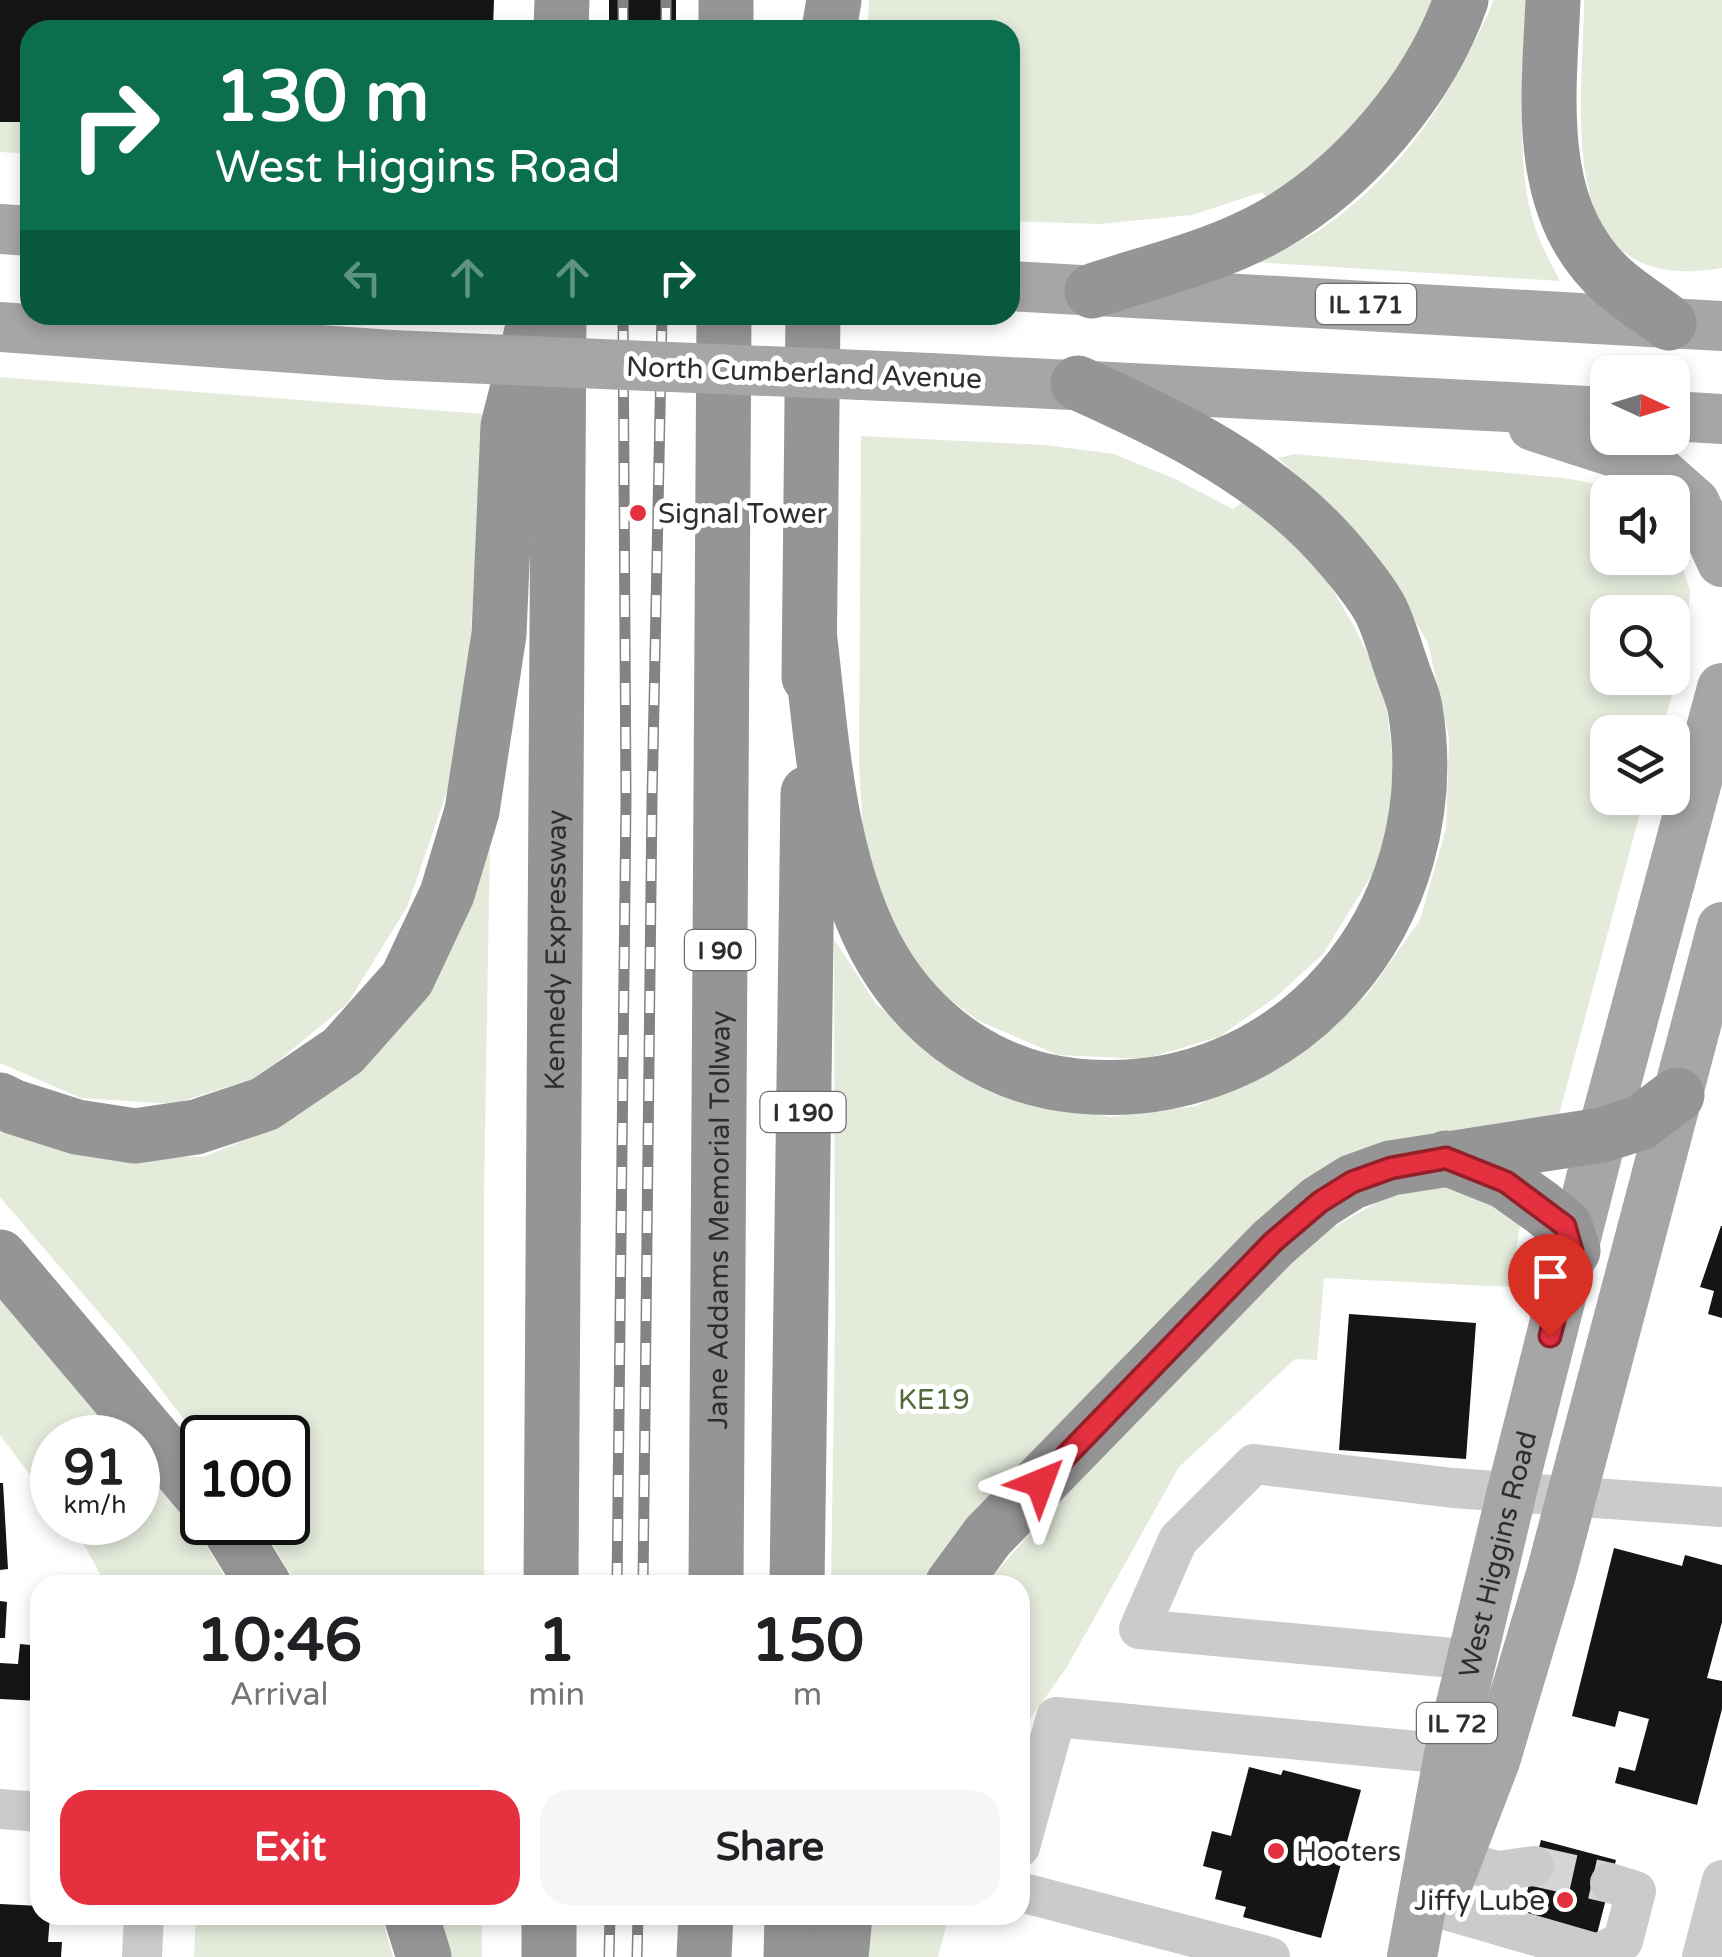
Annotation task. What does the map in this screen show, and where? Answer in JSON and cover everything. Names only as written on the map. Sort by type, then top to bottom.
[{"type":"highway","points":[[1092,291],[1234,243],[1272,225],[1318,194],[1371,146],[1429,69],[1461,0]]},
{"type":"highway","points":[[1554,0],[1551,154],[1560,200],[1578,240],[1612,280],[1696,325]]},
{"type":"highway","points":[[0,1100],[96,1130],[135,1136],[196,1128],[266,1104],[343,1051],[407,979],[447,894],[472,811],[499,634],[508,426],[533,325]]},
{"type":"highway","name":"Kennedy Expressway","points":[[552,1575],[559,325]]},
{"type":"highway","name":"Jane Addams Memorial Tollway","points":[[716,1575],[724,325]]},
{"type":"highway","name":"I 190","points":[[797,1575],[813,325]]},
{"type":"highway","points":[[810,640],[830,792],[862,920],[884,962],[911,997],[970,1052],[1014,1074],[1060,1084],[1106,1088],[1168,1083],[1256,1052],[1290,1029],[1324,998],[1359,960],[1382,920],[1409,859],[1420,785],[1415,706],[1380,608],[1317,530],[1266,488],[1210,447],[1078,383]]},
{"type":"highway","points":[[959,1575],[988,1536],[1273,1242],[1320,1202],[1352,1182],[1391,1168],[1602,1135],[1640,1123],[1677,1095]]},
{"type":"highway","points":[[1446,1158],[1506,1182],[1541,1207],[1565,1226],[1572,1251]]},
{"type":"highway","points":[[0,1257],[180,1470]]},
{"type":"highway","points":[[239,1545],[258,1575]]},
{"type":"highway","points":[[414,1925],[424,1957]]},
{"type":"highway","points":[[549,1925],[549,1957]]},
{"type":"highway","points":[[704,1957],[706,1925]]},
{"type":"highway","points":[[791,1957],[792,1925]]},
{"type":"highway","points":[[841,1957],[844,1925]]},
{"type":"main road","name":"IL 171","points":[[1020,287],[1696,325]]},
{"type":"main road","name":"North Cumberland Avenue","points":[[0,328],[391,355],[1078,383],[1590,411]]},
{"type":"main road","points":[[1462,403],[1651,464],[1695,502],[1722,562]]},
{"type":"main road","points":[[1690,417],[1722,419]]},
{"type":"main road","name":"West Higgins Road","points":[[1416,1957],[1449,1754],[1512,1491],[1722,688]]},
{"type":"main road","name":"West Higgins Road","points":[[1416,1957],[1496,1761],[1718,954]]},
{"type":"street","points":[[1474,1660],[1139,1629],[1178,1540],[1254,1464],[1453,1488],[1722,1507]]},
{"type":"street","points":[[1030,1812],[1056,1717],[1449,1754]]},
{"type":"street","points":[[0,1808],[30,1811]]},
{"type":"street","points":[[1457,1860],[1497,1871],[1534,1866]]},
{"type":"street","points":[[1702,1957],[1722,1880]]},
{"type":"street","points":[[1439,1908],[1598,1954],[1623,1941],[1623,1887]]},
{"type":"street","points":[[1030,1895],[1270,1957]]},
{"type":"street","points":[[142,1957],[144,1925]]},
{"type":"green space","points":[[869,0],[1435,0],[1417,51],[1354,131],[1269,201],[1262,192],[1192,215],[1099,224],[1020,221],[1020,20],[868,20]]},
{"type":"green space","points":[[1494,0],[1528,0],[1522,136],[1526,191],[1537,234],[1560,281],[1254,262],[1316,232],[1353,204],[1404,154],[1445,97]]},
{"type":"green space","points":[[1584,0],[1722,0],[1722,268],[1666,270],[1627,254],[1602,225],[1588,186],[1582,140]]},
{"type":"green space","points":[[0,121],[20,121],[20,153],[0,152]]},
{"type":"green space","points":[[0,377],[484,414],[469,664],[450,783],[407,907],[347,1004],[259,1077],[173,1104],[81,1098],[0,1063]]},
{"type":"green space","points":[[861,436],[1046,445],[1114,454],[1233,509],[1243,502],[1290,538],[1322,572],[1385,691],[1396,791],[1375,870],[1323,954],[1276,997],[1219,1037],[1144,1059],[1058,1055],[979,1021],[928,983],[874,892],[863,832],[859,763]]},
{"type":"green space","name":"KE19","points":[[1295,454],[1590,483],[1590,575],[1685,575],[1690,591],[1690,595],[1590,595],[1590,695],[1672,695],[1667,715],[1590,715],[1590,815],[1639,815],[1556,1126],[1439,1132],[1332,1165],[953,1542],[931,1575],[831,1575],[834,939],[876,1004],[940,1057],[1034,1104],[1111,1117],[1196,1106],[1293,1060],[1367,995],[1420,920],[1446,829],[1449,738],[1428,643],[1382,564],[1326,502],[1278,458]]},
{"type":"green space","points":[[490,840],[484,1194],[484,1575],[291,1575],[273,1545],[310,1545],[310,1415],[181,1415],[131,1350],[0,1197],[0,1127],[75,1154],[203,1157],[284,1124]]},
{"type":"green space","points":[[1441,1183],[1477,1184],[1520,1225],[1511,1287],[1324,1278],[1317,1360],[1295,1359],[1179,1467],[1067,1667],[1030,1719],[1030,1575],[994,1575],[1138,1411],[1318,1236],[1383,1199]]},
{"type":"green space","points":[[0,1284],[109,1415],[30,1415],[30,1475],[0,1435]]},
{"type":"green space","points":[[160,1478],[180,1503],[180,1545],[206,1545],[224,1575],[101,1575],[84,1545],[160,1545]]},
{"type":"green space","points":[[196,1925],[384,1925],[393,1957],[194,1957]]},
{"type":"green space","points":[[440,1925],[482,1925],[482,1957],[448,1957]]},
{"type":"green space","points":[[866,1925],[946,1925],[938,1957],[863,1957]]},
{"type":"building","points":[[0,0],[494,0],[493,20],[20,20],[20,122],[0,122]]},
{"type":"building","points":[[609,0],[676,0],[676,20],[609,20]]},
{"type":"building","points":[[1721,1226],[1722,1318],[1708,1314],[1714,1291],[1700,1287]]},
{"type":"building","points":[[1349,1314],[1476,1323],[1466,1459],[1339,1450]]},
{"type":"building","points":[[0,1483],[8,1569],[0,1570]]},
{"type":"building","points":[[1614,1548],[1682,1566],[1685,1555],[1722,1565],[1722,1622],[1707,1678],[1722,1681],[1722,1709],[1697,1805],[1615,1783],[1619,1767],[1635,1771],[1649,1719],[1619,1711],[1615,1727],[1572,1716]]},
{"type":"building","points":[[0,1601],[7,1602],[5,1638],[0,1638]]},
{"type":"building","points":[[20,1644],[30,1645],[30,1700],[0,1699],[0,1663],[18,1664]]},
{"type":"building","name":"Hooters","points":[[1249,1767],[1281,1775],[1283,1770],[1361,1790],[1321,1938],[1243,1917],[1246,1907],[1215,1899],[1222,1871],[1203,1866],[1212,1831],[1231,1836]]},
{"type":"building","name":"Jiffy Lube","points":[[1541,1840],[1616,1860],[1596,1938],[1520,1918]]},
{"type":"building","points":[[0,1904],[30,1906],[30,1925],[49,1925],[48,1942],[62,1942],[61,1957],[0,1957]]},
{"type":"tunnel","points":[[1534,1866],[1610,1883]]},
{"type":"railway","points":[[623,0],[623,20]]},
{"type":"railway","points":[[666,0],[666,20]]},
{"type":"railway","points":[[617,1575],[626,801],[623,325]]},
{"type":"railway","points":[[643,1575],[662,325]]},
{"type":"railway","points":[[609,1957],[610,1925]]},
{"type":"railway","points":[[637,1957],[638,1925]]},
{"type":"place","name":"Signal Tower","points":[[638,513]]},
{"type":"place","name":"Hooters","points":[[1276,1851]]},
{"type":"place","name":"Jiffy Lube","points":[[1565,1900]]},
{"type":"route","points":[[1040,1483],[1273,1242],[1320,1202],[1352,1182],[1391,1168],[1446,1158],[1506,1182],[1565,1226],[1572,1251],[1550,1336]]}]
